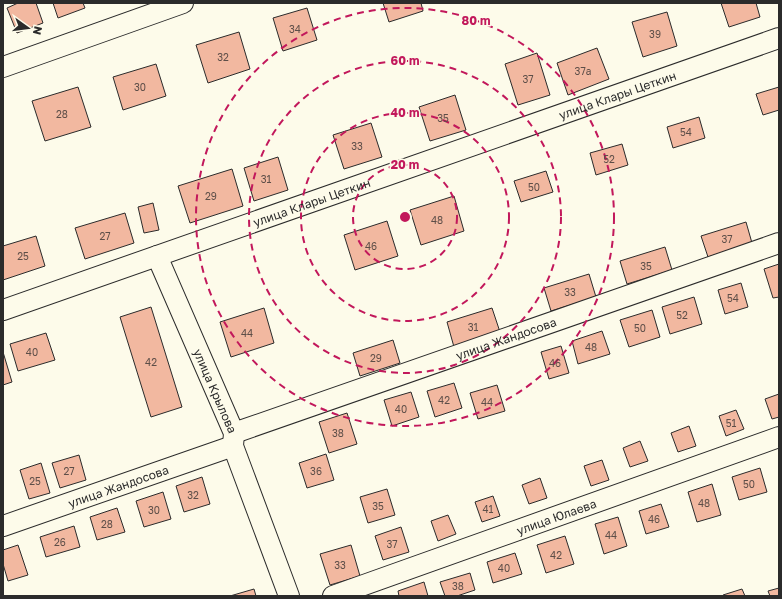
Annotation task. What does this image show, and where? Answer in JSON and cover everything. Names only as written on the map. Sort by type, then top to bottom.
[{"type":"street","points":[[3,67],[183,3]]},
{"type":"street","name":"улица Клары Цеткин","points":[[3,310],[779,38]]},
{"type":"street","name":"улица Жандосова","points":[[3,526],[233,439],[779,243]]},
{"type":"street","name":"улица Крылова","points":[[157,256],[233,439],[289,596]]},
{"type":"street","name":"улица Юлаева","points":[[333,596],[779,437]]},
{"type":"building","points":[[18,3],[36,3],[43,23],[17,33],[7,8]]},
{"type":"building","points":[[53,3],[83,3],[85,8],[58,18]]},
{"type":"building","points":[[383,3],[421,3],[423,11],[389,22]]},
{"type":"building","points":[[721,3],[756,3],[760,17],[729,27]]},
{"type":"building","points":[[307,8],[317,40],[283,51],[273,18]]},
{"type":"building","points":[[667,12],[677,46],[643,57],[632,22]]},
{"type":"building","points":[[239,32],[250,69],[208,83],[196,45]]},
{"type":"building","points":[[597,48],[609,79],[568,95],[557,63]]},
{"type":"building","points":[[537,53],[550,95],[518,105],[505,64]]},
{"type":"building","points":[[156,64],[166,96],[123,110],[113,77]]},
{"type":"building","points":[[78,87],[91,127],[45,141],[32,101]]},
{"type":"building","points":[[779,87],[779,110],[763,115],[756,94]]},
{"type":"building","points":[[455,95],[466,130],[430,141],[419,107]]},
{"type":"building","points":[[699,117],[705,138],[673,148],[667,127]]},
{"type":"building","points":[[371,123],[382,157],[344,169],[333,135]]},
{"type":"building","points":[[622,144],[628,165],[596,175],[590,153]]},
{"type":"building","points":[[278,157],[288,190],[254,201],[244,168]]},
{"type":"building","points":[[232,169],[243,206],[190,223],[178,186]]},
{"type":"building","points":[[546,171],[553,192],[521,202],[514,181]]},
{"type":"building","points":[[454,196],[464,231],[421,245],[410,210]]},
{"type":"building","points":[[153,203],[159,230],[144,233],[138,207]]},
{"type":"building","points":[[125,213],[134,243],[85,259],[75,228]]},
{"type":"building","points":[[387,221],[398,256],[355,270],[344,235]]},
{"type":"building","points":[[746,222],[752,243],[708,257],[701,236]]},
{"type":"building","points":[[36,236],[45,266],[3,280],[3,246]]},
{"type":"building","points":[[665,247],[672,270],[627,284],[620,261]]},
{"type":"building","points":[[779,264],[779,297],[773,298],[764,269]]},
{"type":"building","points":[[589,274],[596,297],[551,311],[544,288]]},
{"type":"building","points":[[741,283],[748,307],[725,314],[718,290]]},
{"type":"building","points":[[694,297],[702,324],[670,334],[662,307]]},
{"type":"building","points":[[151,307],[182,407],[151,417],[120,317]]},
{"type":"building","points":[[264,308],[274,343],[231,357],[220,322]]},
{"type":"building","points":[[492,308],[500,332],[454,347],[447,322]]},
{"type":"building","points":[[652,310],[660,337],[629,347],[620,320]]},
{"type":"building","points":[[602,331],[610,354],[578,364],[572,341]]},
{"type":"building","points":[[46,333],[55,360],[18,371],[10,344]]},
{"type":"building","points":[[393,340],[400,363],[360,376],[353,353]]},
{"type":"building","points":[[561,346],[569,373],[549,379],[541,352]]},
{"type":"building","points":[[3,352],[12,382],[3,385]]},
{"type":"building","points":[[454,383],[462,408],[435,417],[427,391]]},
{"type":"building","points":[[497,385],[505,411],[478,419],[470,393]]},
{"type":"building","points":[[411,392],[419,417],[392,426],[384,400]]},
{"type":"building","points":[[779,394],[779,417],[772,419],[765,399]]},
{"type":"building","points":[[736,410],[744,429],[726,436],[719,416]]},
{"type":"building","points":[[347,413],[357,444],[329,453],[319,422]]},
{"type":"building","points":[[689,426],[696,446],[678,452],[671,433]]},
{"type":"building","points":[[640,441],[648,461],[630,467],[623,448]]},
{"type":"building","points":[[326,454],[334,480],[307,488],[299,463]]},
{"type":"building","points":[[79,455],[86,480],[60,488],[52,463]]},
{"type":"building","points":[[602,460],[609,480],[591,486],[584,466]]},
{"type":"building","points":[[41,463],[50,493],[29,499],[20,470]]},
{"type":"building","points":[[760,468],[767,492],[739,500],[732,477]]},
{"type":"building","points":[[202,477],[210,504],[184,512],[176,486]]},
{"type":"building","points":[[540,478],[547,498],[529,504],[522,485]]},
{"type":"building","points":[[712,484],[721,515],[697,522],[688,492]]},
{"type":"building","points":[[387,489],[395,515],[368,523],[360,497]]},
{"type":"building","points":[[163,492],[171,519],[144,527],[136,501]]},
{"type":"building","points":[[493,496],[500,516],[482,522],[475,502]]},
{"type":"building","points":[[661,504],[669,527],[646,534],[639,511]]},
{"type":"building","points":[[117,508],[125,532],[97,540],[90,517]]},
{"type":"building","points":[[448,515],[456,534],[438,541],[431,521]]},
{"type":"building","points":[[618,517],[627,546],[604,554],[595,524]]},
{"type":"building","points":[[74,526],[80,547],[46,557],[40,537]]},
{"type":"building","points":[[401,527],[409,552],[383,560],[375,536]]},
{"type":"building","points":[[565,536],[574,564],[546,573],[537,545]]},
{"type":"building","points":[[18,545],[28,575],[8,581],[3,564],[3,550]]},
{"type":"building","points":[[351,545],[360,576],[330,585],[320,554]]},
{"type":"building","points":[[515,553],[522,574],[493,583],[487,562]]},
{"type":"building","points":[[470,573],[475,590],[457,596],[445,596],[440,582]]},
{"type":"building","points":[[424,582],[428,596],[399,596],[398,591]]},
{"type":"building","points":[[779,588],[779,596],[770,596],[768,591]]},
{"type":"building","points":[[254,589],[256,596],[230,596]]},
{"type":"building","points":[[742,589],[745,596],[723,596],[723,595]]}]
